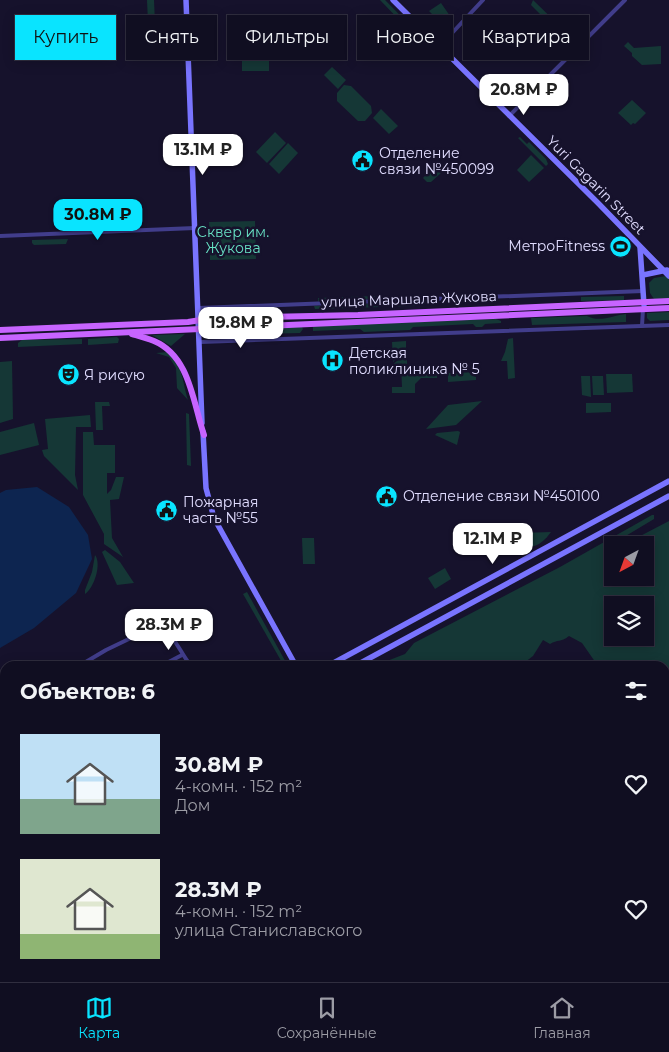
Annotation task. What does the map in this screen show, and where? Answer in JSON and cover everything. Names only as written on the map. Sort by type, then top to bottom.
[{"type":"main road","points":[[186,0],[206,488],[214,518],[293,661]]},
{"type":"main road","name":"Yuri Gagarin Street","points":[[393,0],[408,15]]},
{"type":"main road","name":"Yuri Gagarin Street","points":[[452,60],[640,247],[643,274],[643,309]]},
{"type":"main road","points":[[640,247],[666,270],[669,276]]},
{"type":"main road","points":[[643,274],[666,270]]},
{"type":"main road","name":"улица Маршала Жукова","points":[[0,330],[213,318],[368,315],[669,301]]},
{"type":"main road","name":"улица Маршала Жукова","points":[[0,338],[669,308]]},
{"type":"main road","points":[[124,332],[155,341],[169,350],[177,359],[190,386],[204,435]]},
{"type":"main road","points":[[337,661],[669,481]]},
{"type":"main road","points":[[364,661],[669,496]]},
{"type":"street","points":[[453,32],[483,0]]},
{"type":"street","points":[[510,116],[625,0]]},
{"type":"street","points":[[0,236],[195,228]]},
{"type":"street","points":[[199,308],[643,291]]},
{"type":"street","name":"Yuri Gagarin Street","points":[[642,326],[643,309]]},
{"type":"street","points":[[200,342],[669,325]]},
{"type":"street","points":[[87,661],[160,624],[168,631],[187,661]]},
{"type":"street","points":[[171,661],[182,655]]},
{"type":"green space","points":[[147,0],[154,0],[155,15],[148,15]]},
{"type":"green space","points":[[380,0],[385,0],[400,15],[394,15]]},
{"type":"green space","points":[[533,0],[548,15],[541,15],[531,5]]},
{"type":"green space","points":[[441,3],[449,15],[433,15],[429,11]]},
{"type":"green space","points":[[628,42],[634,48],[661,46],[661,64],[642,65],[624,46]]},
{"type":"green space","points":[[242,60],[269,60],[269,71],[242,71]]},
{"type":"green space","points":[[332,67],[346,80],[338,89],[324,75]]},
{"type":"green space","points":[[344,85],[351,86],[371,106],[372,113],[365,121],[358,121],[337,101],[337,93]]},
{"type":"green space","points":[[632,100],[646,113],[635,124],[631,125],[618,113]]},
{"type":"green space","points":[[381,109],[398,126],[389,134],[373,118]]},
{"type":"green space","points":[[275,132],[286,143],[267,163],[256,152]]},
{"type":"green space","points":[[520,137],[527,144],[529,142],[546,159],[548,164],[546,166],[518,138]]},
{"type":"green space","points":[[288,143],[298,153],[279,174],[269,164]]},
{"type":"green space","points":[[531,155],[544,168],[529,182],[517,170]]},
{"type":"green space","points":[[434,166],[440,168],[441,173],[431,182],[427,182],[423,178]]},
{"type":"green space","name":"Сквер им. Жукова","points":[[255,221],[256,259],[210,260],[209,222]]},
{"type":"green space","points":[[68,239],[66,244],[34,245],[32,243],[32,240]]},
{"type":"green space","points":[[666,276],[669,278],[669,298],[654,299],[650,293],[649,283],[654,278]]},
{"type":"green space","points":[[375,296],[375,299],[318,301],[318,298]]},
{"type":"green space","points":[[624,296],[624,300],[581,301],[581,297]]},
{"type":"green space","points":[[416,302],[416,306],[315,309],[314,306]]},
{"type":"green space","points":[[669,312],[669,320],[650,321],[647,318],[647,313]]},
{"type":"green space","points":[[626,314],[626,322],[532,325],[531,318],[587,316],[602,319]]},
{"type":"green space","points":[[496,319],[501,321],[501,323],[485,324],[482,327],[476,327],[473,324],[413,327],[410,330],[364,332],[360,329],[313,331],[313,326]]},
{"type":"green space","points":[[302,327],[303,329],[300,333],[258,334],[258,328]]},
{"type":"green space","points":[[185,334],[171,346],[152,335]]},
{"type":"green space","points":[[117,337],[119,339],[118,343],[88,345],[88,339]]},
{"type":"green space","points":[[513,338],[515,378],[508,379],[507,361],[501,361],[508,339]]},
{"type":"green space","points":[[82,339],[82,344],[18,347],[18,343],[22,340]]},
{"type":"green space","points":[[406,341],[406,351],[393,362],[392,342]]},
{"type":"green space","points":[[168,352],[180,370],[188,400],[177,388],[176,368],[169,357],[156,353]]},
{"type":"green space","points":[[407,353],[407,374],[437,374],[437,378],[421,378],[415,384],[415,393],[392,393],[392,387],[402,387],[401,365],[392,365]]},
{"type":"green space","points":[[12,361],[13,419],[0,423],[0,362]]},
{"type":"green space","points":[[468,372],[476,377],[476,380],[448,382],[448,373]]},
{"type":"green space","points":[[606,374],[632,374],[633,392],[607,393]]},
{"type":"green space","points":[[581,376],[590,376],[591,397],[582,395]]},
{"type":"green space","points":[[592,376],[603,376],[604,395],[593,395]]},
{"type":"green space","points":[[482,401],[456,425],[426,429],[448,405]]},
{"type":"green space","points":[[95,402],[109,402],[110,406],[102,406],[103,430],[96,430]]},
{"type":"green space","points":[[586,403],[611,403],[611,412],[586,413]]},
{"type":"green space","points":[[186,413],[189,414],[191,466],[187,465]]},
{"type":"green space","points":[[90,415],[91,427],[76,427],[75,475],[78,490],[44,456],[42,450],[48,449],[45,419]]},
{"type":"green space","points":[[34,423],[39,445],[0,455],[0,432]]},
{"type":"green space","points":[[83,432],[93,432],[94,445],[115,445],[115,473],[107,473],[107,494],[111,490],[116,477],[124,477],[119,499],[110,500],[112,538],[123,557],[104,544],[104,534],[83,495]]},
{"type":"green space","points":[[460,432],[457,445],[435,435],[437,433]]},
{"type":"green space","points":[[652,515],[654,515],[654,519],[626,536],[615,536]]},
{"type":"green space","points":[[669,521],[669,661],[595,661],[582,643],[569,636],[550,644],[543,640],[533,656],[526,661],[387,661],[405,654],[414,643],[604,542],[604,586],[654,586],[654,536],[640,536]]},
{"type":"green space","points":[[551,532],[542,542],[530,547],[520,533]]},
{"type":"green space","points":[[302,538],[314,538],[315,564],[303,564]]},
{"type":"green space","points":[[105,550],[120,562],[134,583],[117,585],[102,552]]},
{"type":"green space","points":[[95,555],[98,564],[96,576],[85,594],[92,572]]},
{"type":"green space","points":[[445,568],[451,579],[435,589],[428,578]]},
{"type":"green space","points":[[247,592],[285,661],[281,661],[243,594]]},
{"type":"water","points":[[37,487],[69,507],[88,535],[92,559],[76,593],[34,628],[0,648],[0,493],[6,490]]},
{"type":"place","name":"Отделение связи №450099","points":[[363,161]]},
{"type":"place","name":"МетроFitness","points":[[621,246]]},
{"type":"place","name":"Детская поликлиника № 5","points":[[333,361]]},
{"type":"place","name":"Я рисую","points":[[68,375]]},
{"type":"place","name":"Отделение связи №450100","points":[[387,496]]},
{"type":"place","name":"Пожарная часть №55","points":[[167,510]]}]
